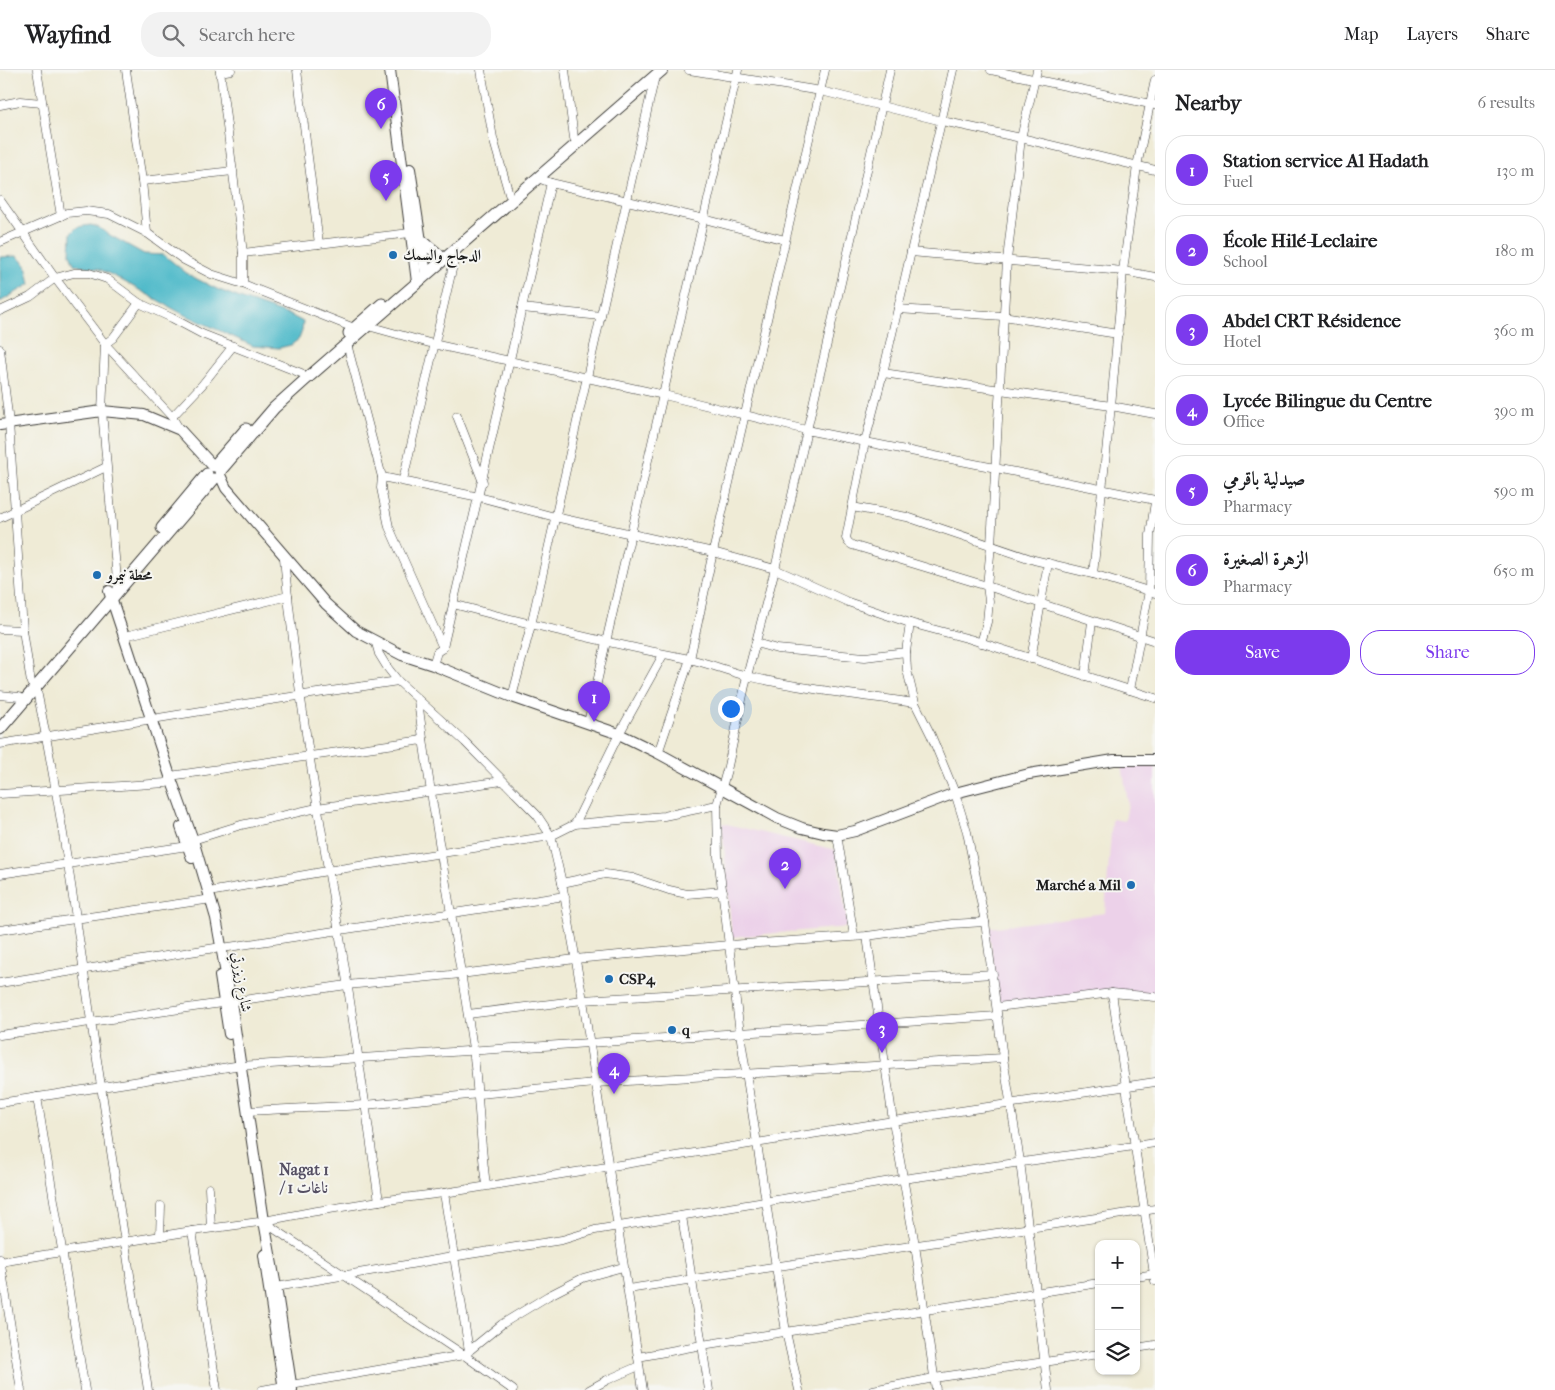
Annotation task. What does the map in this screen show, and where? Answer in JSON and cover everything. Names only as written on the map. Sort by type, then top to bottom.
[{"type":"main road","points":[[214,473],[274,408],[368,326],[439,255],[574,138],[656,72]]},
{"type":"main road","points":[[0,729],[34,685],[214,473],[262,412],[300,373],[457,247],[538,178],[656,72]]},
{"type":"main road","points":[[421,240],[439,255]]},
{"type":"main road","points":[[0,720],[19,697],[34,685]]},
{"type":"street","points":[[37,70],[62,216]]},
{"type":"street","points":[[126,70],[142,181],[147,233]]},
{"type":"street","points":[[232,70],[220,71],[243,253],[244,284]]},
{"type":"street","points":[[297,70],[319,244]]},
{"type":"street","points":[[390,70],[410,233],[420,275]]},
{"type":"street","points":[[396,70],[421,240],[420,275]]},
{"type":"street","points":[[481,70],[493,138],[509,194]]},
{"type":"street","points":[[564,70],[574,138]]},
{"type":"street","points":[[689,70],[738,73],[1155,170]]},
{"type":"street","points":[[658,752],[690,659],[825,70]]},
{"type":"street","points":[[799,1390],[786,1332],[740,1033],[718,857],[717,805],[728,766],[747,676],[775,569],[890,70]]},
{"type":"street","points":[[953,70],[883,373],[865,442],[846,538],[852,545],[987,586],[1092,622],[1155,641]]},
{"type":"street","points":[[991,70],[1152,105]]},
{"type":"street","points":[[981,643],[987,622],[989,601],[987,586],[996,468],[998,391],[1007,260],[1021,138],[1037,70]]},
{"type":"street","points":[[512,697],[556,517],[656,72]]},
{"type":"street","points":[[588,723],[738,73]]},
{"type":"street","points":[[1093,574],[1112,406],[1123,271],[1137,166],[1152,105],[1155,80]]},
{"type":"street","points":[[0,104],[20,101],[42,104]]},
{"type":"street","points":[[142,181],[233,170]]},
{"type":"street","points":[[538,178],[551,183],[785,240]]},
{"type":"street","points":[[433,665],[436,652],[443,648],[551,183]]},
{"type":"street","points":[[0,200],[55,278],[106,344],[172,417],[180,430],[198,451],[208,459],[214,473],[284,558],[342,620],[376,643],[512,697],[619,734],[658,752],[787,823],[823,833],[837,834],[855,831],[955,793],[1028,774],[1114,760],[1155,760]]},
{"type":"street","points":[[0,242],[67,213],[86,211],[109,214],[147,233],[184,260],[211,274],[244,284],[354,328]]},
{"type":"street","points":[[243,253],[410,233]]},
{"type":"street","points":[[402,480],[457,247]]},
{"type":"street","points":[[911,252],[1123,271],[1155,277]]},
{"type":"street","points":[[0,311],[30,297],[55,278],[74,273],[89,273],[107,279],[139,303],[202,334],[300,373]]},
{"type":"street","points":[[111,594],[102,411],[106,344],[113,338],[139,303]]},
{"type":"street","points":[[522,308],[601,316]]},
{"type":"street","points":[[898,309],[1003,316],[1118,334]]},
{"type":"street","points":[[368,326],[434,344],[806,430],[1102,488],[1155,501],[1150,535],[1152,592],[1140,636],[1130,690]]},
{"type":"street","points":[[347,344],[382,476],[381,488],[388,527],[443,648]]},
{"type":"street","points":[[172,417],[202,385],[233,346]]},
{"type":"street","points":[[0,349],[5,424],[15,510],[23,630],[47,737],[77,918],[91,1022],[148,1390]]},
{"type":"street","points":[[883,373],[1112,406],[1155,414]]},
{"type":"street","points":[[5,424],[102,411],[144,415],[180,430]]},
{"type":"street","points":[[457,416],[483,482]]},
{"type":"street","points":[[0,518],[106,467]]},
{"type":"street","points":[[382,476],[713,552],[775,569],[848,602],[910,623],[981,643],[1155,698]]},
{"type":"street","points":[[852,508],[907,517],[1034,560],[1093,574],[1152,592]]},
{"type":"street","points":[[284,558],[309,756],[347,985],[379,1201]]},
{"type":"street","points":[[1031,659],[1048,564]]},
{"type":"street","name":"شارع زيزرتي","points":[[111,594],[150,721]]},
{"type":"street","name":"شارع زيزرتي","points":[[111,594],[168,779],[207,896],[218,948],[263,1221],[276,1287],[288,1388]]},
{"type":"street","points":[[125,636],[288,596]]},
{"type":"street","points":[[453,604],[531,625],[663,655],[690,659],[747,676],[915,703]]},
{"type":"street","points":[[1086,676],[1092,622]]},
{"type":"street","points":[[910,623],[906,652],[907,670],[915,703],[931,735],[955,793],[967,832],[985,922],[1003,1058],[1020,1161],[1048,1390]]},
{"type":"street","points":[[0,629],[23,630]]},
{"type":"street","points":[[376,643],[379,654],[398,681],[465,742],[537,815],[551,836],[565,896],[583,1000],[588,1043],[643,1390]]},
{"type":"street","points":[[756,643],[778,649],[857,656],[906,652]]},
{"type":"street","points":[[575,824],[619,734],[663,655]]},
{"type":"street","points":[[0,744],[398,681]]},
{"type":"street","points":[[0,695],[19,697]]},
{"type":"street","points":[[418,700],[440,853],[468,1014],[478,1093],[486,1185]]},
{"type":"street","points":[[0,794],[56,791],[168,779],[423,740]]},
{"type":"street","points":[[0,874],[190,843],[226,829],[317,808],[502,781]]},
{"type":"street","points":[[0,930],[207,896],[327,871],[551,836],[575,824],[664,816],[717,805]]},
{"type":"street","points":[[837,834],[854,936]]},
{"type":"street","points":[[562,883],[605,874],[632,878],[688,894],[722,891]]},
{"type":"street","points":[[0,983],[565,896]]},
{"type":"street","points":[[0,1035],[347,985],[461,974],[575,958],[867,936],[952,924],[985,922]]},
{"type":"street","points":[[867,936],[881,1024],[893,1121],[915,1245],[936,1390]]},
{"type":"street","points":[[468,1014],[583,1000],[993,974]]},
{"type":"street","points":[[997,1007],[1112,993],[1155,997]]},
{"type":"street","points":[[1112,993],[1155,1277],[1140,1277]]},
{"type":"street","points":[[0,1103],[237,1066],[473,1052],[997,1016]]},
{"type":"street","points":[[247,1111],[365,1105],[595,1083],[1003,1058]]},
{"type":"street","name":"شارع زيزرتي","points":[[237,1066],[247,1111],[288,1388]]},
{"type":"street","points":[[21,1390],[0,1261],[263,1221],[379,1201],[444,1193],[757,1142],[1155,1082]]},
{"type":"street","points":[[37,1097],[85,1390]]},
{"type":"street","points":[[276,1287],[454,1256],[562,1240],[595,1230],[617,1228],[903,1179],[1155,1143]]},
{"type":"street","points":[[209,1188],[211,1228]]},
{"type":"street","points":[[444,1193],[466,1353]]},
{"type":"street","points":[[160,1236],[161,1206]]},
{"type":"street","points":[[628,1289],[1155,1209]]},
{"type":"street","points":[[682,1216],[709,1390]]},
{"type":"street","points":[[263,1221],[344,1276],[466,1353],[513,1390]]},
{"type":"street","points":[[192,1231],[217,1390]]},
{"type":"street","points":[[262,1390],[288,1388],[466,1353],[502,1324],[548,1296],[583,1278],[623,1266]]},
{"type":"street","points":[[638,1358],[702,1345],[1095,1284]]},
{"type":"street","points":[[1140,1347],[1155,1345]]},
{"type":"street","points":[[874,1390],[934,1378],[1095,1355]]},
{"type":"street","points":[[589,1390],[639,1366]]},
{"type":"shaded area","name":"Marché a Mil","points":[[1122,765],[1155,767],[1155,996],[1118,992],[1000,1005],[988,928],[1105,913],[1112,819],[1125,821],[1128,803]]},
{"type":"shaded area","points":[[722,823],[836,850],[848,927],[732,937]]},
{"type":"water","points":[[91,225],[98,227],[144,254],[164,255],[189,275],[217,289],[292,316],[303,322],[299,339],[291,345],[279,348],[253,346],[179,312],[99,269],[74,264],[70,254],[71,233],[77,227]]},
{"type":"water","points":[[17,256],[26,265],[30,284],[0,302],[0,257]]},
{"type":"place","name":"الزهرة الصغيرة","points":[[381,129]]},
{"type":"place","name":"صيدلية باقرمي","points":[[386,201]]},
{"type":"place","name":"الدجاج والسمك","points":[[393,255]]},
{"type":"place","name":"محطة نيمرو","points":[[97,575]]},
{"type":"place","name":"Station service Al Hadath","points":[[594,722]]},
{"type":"place","name":"Marché a Mil","points":[[1131,885]]},
{"type":"place","name":"École Hilé-Leclaire","points":[[785,889]]},
{"type":"place","name":"CSP4","points":[[609,979]]},
{"type":"place","name":"q","points":[[672,1030]]},
{"type":"place","name":"Abdel CRT Résidence","points":[[882,1053]]},
{"type":"place","name":"Lycée Bilingue du Centre","points":[[614,1094]]},
{"type":"district","name":"Nagat 1 / ناغات 1","points":[[304,1178]]}]
